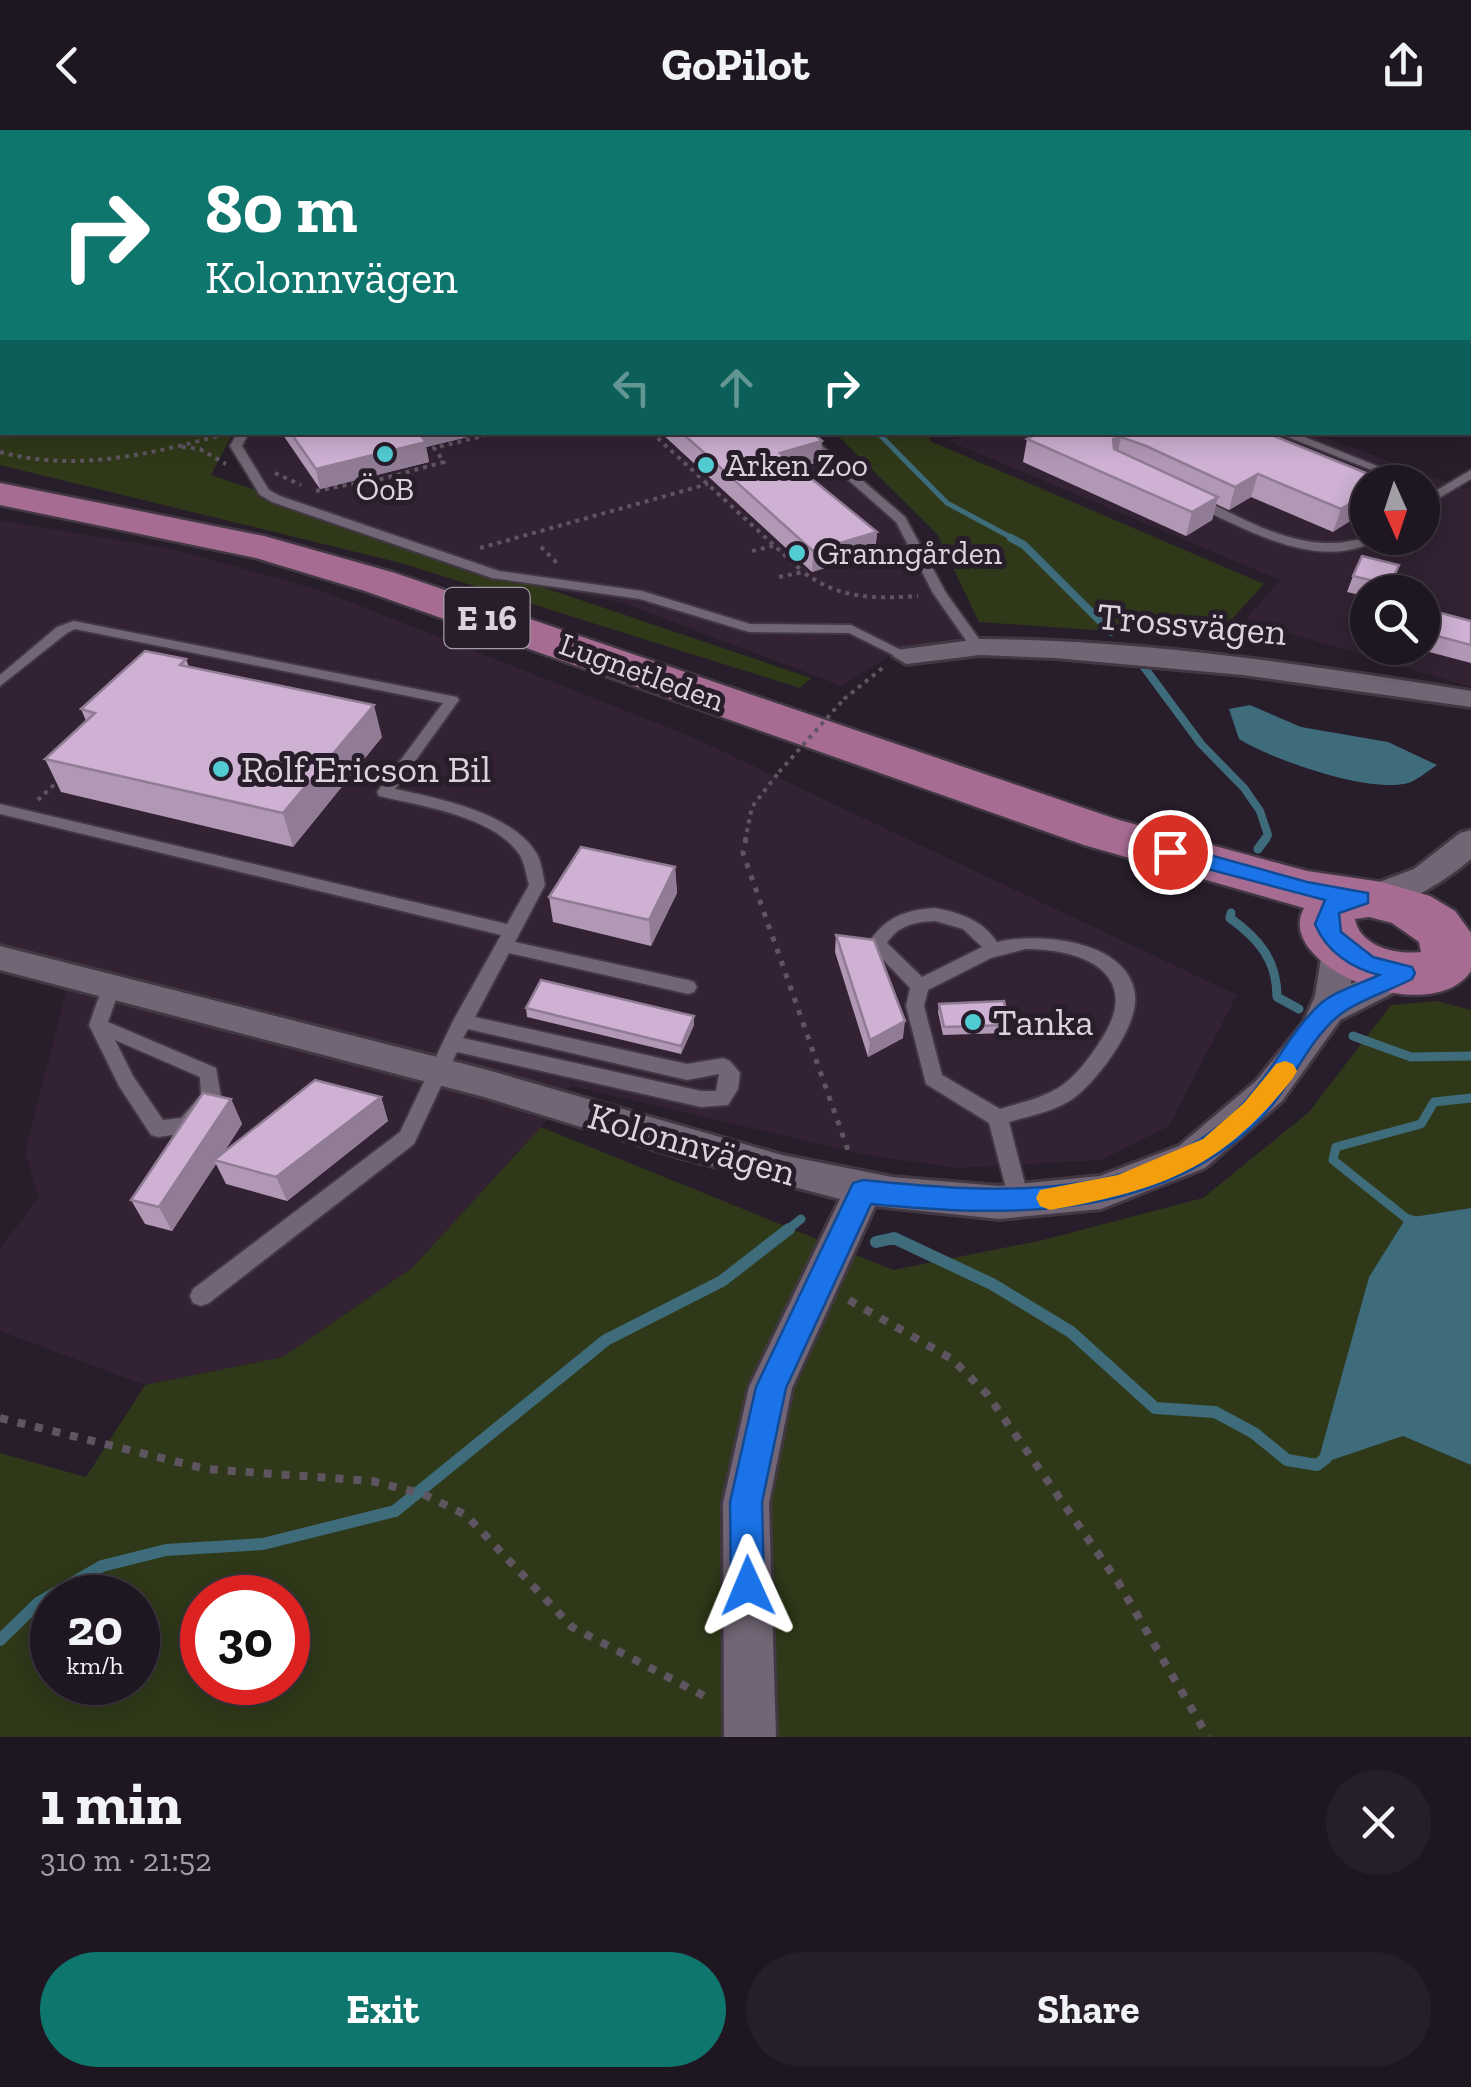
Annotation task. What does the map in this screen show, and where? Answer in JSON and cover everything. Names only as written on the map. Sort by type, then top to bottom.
[{"type":"highway","name":"Lugnetleden","points":[[0,494],[264,548],[380,582],[1102,833],[1273,904],[1350,919]]},
{"type":"highway","name":"E 16","points":[[1350,919],[1366,963],[1443,965]]},
{"type":"street","name":"Trossvägen","points":[[906,656],[977,646],[1285,670],[1471,699]]},
{"type":"street","points":[[1350,919],[1449,865],[1471,840]]},
{"type":"street","points":[[1443,965],[1440,899],[1449,865]]},
{"type":"street","name":"Kolonnvägen","points":[[0,958],[111,988],[443,1057],[863,1192],[955,1201],[1019,1200],[1080,1196],[1121,1186],[1212,1146],[1253,1110],[1328,1010],[1350,919]]},
{"type":"street","name":"Kolonnvägen","points":[[1328,1010],[1443,965]]},
{"type":"street","points":[[749,1728],[746,1502],[771,1387],[863,1192]]},
{"type":"lane","points":[[242,435],[236,446],[264,492],[305,512],[497,575],[622,591],[682,604],[749,628],[850,629],[870,634],[906,656]]},
{"type":"lane","points":[[802,435],[901,520],[940,593],[977,646]]},
{"type":"lane","points":[[1288,435],[1366,465]]},
{"type":"lane","points":[[1440,492],[1471,474]]},
{"type":"lane","points":[[1183,496],[1307,545],[1350,546]]},
{"type":"lane","points":[[0,682],[62,630],[74,625],[452,700],[385,792],[464,814],[498,829],[528,853],[538,885],[505,938],[406,1138],[201,1296]]},
{"type":"lane","points":[[0,810],[688,986]]},
{"type":"lane","points":[[920,986],[877,944],[881,934],[898,924],[928,915],[954,915],[986,933],[993,949]]},
{"type":"lane","points":[[998,1118],[1066,1094],[1109,1042],[1126,1008],[1123,983],[1101,960],[1072,947],[1027,942],[993,949],[920,986],[915,1006],[933,1079],[998,1118],[1019,1200]]},
{"type":"lane","points":[[98,1025],[209,1073],[211,1097],[187,1126],[158,1129],[126,1081],[98,1025],[111,988]]},
{"type":"lane","points":[[443,1057],[701,1099],[721,1099],[728,1089],[730,1074],[722,1066],[687,1072],[462,1021]]},
{"type":"path","points":[[0,452],[18,458],[88,460],[173,448],[219,435]]},
{"type":"path","points":[[370,484],[444,462],[434,448],[487,435]]},
{"type":"path","points":[[654,435],[828,592],[846,597],[940,593]]},
{"type":"path","points":[[689,476],[698,475]]},
{"type":"path","points":[[476,550],[708,484]]},
{"type":"path","points":[[714,499],[720,495]]},
{"type":"path","points":[[742,524],[750,523]]},
{"type":"path","points":[[752,552],[774,545]]},
{"type":"path","points":[[779,577],[803,572]]},
{"type":"path","points":[[863,1192],[743,854],[752,807],[779,772],[844,700],[875,672],[906,656]]},
{"type":"path","points":[[22,815],[64,774],[50,772]]},
{"type":"path","points":[[821,1275],[853,1303],[952,1359],[987,1394],[1118,1582],[1208,1737]]},
{"type":"path","points":[[0,1418],[206,1469],[372,1481],[423,1494],[466,1515],[572,1628],[749,1728]]},
{"type":"shaded area","points":[[238,435],[809,435],[903,518],[926,546],[945,591],[972,636],[902,648],[842,686],[623,603],[492,578],[266,502],[251,485],[231,448]]},
{"type":"shaded area","points":[[969,435],[1317,435],[1399,465],[1350,465],[1350,555],[1440,555],[1440,480],[1465,489],[1471,486],[1471,687],[1397,665],[1440,665],[1440,575],[1350,575],[1350,651],[1245,620],[1280,580],[949,441]]},
{"type":"shaded area","points":[[0,520],[173,549],[320,590],[690,736],[1237,995],[1169,1126],[1101,1160],[959,1168],[871,1156],[571,1086],[541,1127],[412,1268],[283,1357],[145,1385],[0,1331],[0,1249],[39,1197],[25,1153],[72,966],[0,946]]},
{"type":"green space","points":[[0,435],[232,435],[211,475],[811,678],[800,688],[401,563],[0,465]]},
{"type":"green space","points":[[837,435],[928,435],[930,441],[1264,584],[1233,618],[1277,643],[979,622],[937,534]]},
{"type":"green space","points":[[1437,1001],[1471,1010],[1471,1208],[1406,1218],[1369,1277],[1318,1464],[1403,1436],[1471,1465],[1471,1737],[0,1737],[0,1453],[86,1477],[145,1385],[283,1357],[412,1268],[541,1127],[893,1270],[1043,1240],[1203,1198],[1309,1112],[1391,1005]]},
{"type":"water","points":[[1250,705],[1301,727],[1388,742],[1437,765],[1411,782],[1394,785],[1323,773],[1239,739],[1229,709]]},
{"type":"water","points":[[1471,1208],[1471,1465],[1403,1436],[1317,1465],[1369,1277],[1406,1218]]},
{"type":"building","points":[[292,435],[420,435],[426,442],[316,469]]},
{"type":"building","points":[[684,435],[815,435],[822,441],[780,453],[877,532],[813,551]]},
{"type":"building","points":[[1035,435],[1271,435],[1350,467],[1350,503],[1341,509],[1258,474],[1235,487],[1146,446],[1121,437],[1113,439],[1114,449],[1218,497],[1192,512],[1027,439]]},
{"type":"building","points":[[1362,556],[1399,565],[1394,575],[1353,575]]},
{"type":"building","points":[[1440,613],[1471,621],[1471,645],[1440,637]]},
{"type":"building","name":"Rolf Ericson Bil","points":[[145,651],[186,659],[180,665],[374,705],[283,813],[45,759],[95,713],[81,709]]},
{"type":"building","points":[[581,847],[675,867],[649,920],[549,897]]},
{"type":"building","points":[[836,935],[874,940],[905,1021],[870,1040]]},
{"type":"building","points":[[541,980],[694,1016],[681,1046],[526,1008]]},
{"type":"building","points":[[1004,1001],[1009,1025],[944,1027],[939,1004]]},
{"type":"building","points":[[315,1080],[381,1097],[276,1177],[214,1160]]},
{"type":"building","points":[[203,1093],[231,1099],[159,1207],[131,1200]]},
{"type":"waterway","points":[[880,435],[947,503],[1016,540]]},
{"type":"waterway","points":[[1011,538],[1024,545],[1111,632]]},
{"type":"waterway","points":[[1144,667],[1201,744],[1244,788],[1260,811],[1266,838]]},
{"type":"waterway","points":[[1258,849],[1266,838]]},
{"type":"waterway","points":[[1231,913],[1230,918],[1258,942],[1270,961],[1277,997],[1299,1009]]},
{"type":"waterway","points":[[1353,1036],[1411,1057],[1471,1056]]},
{"type":"waterway","points":[[1416,1221],[1406,1218],[1333,1160],[1336,1147],[1421,1124],[1434,1102],[1471,1098]]},
{"type":"waterway","points":[[786,1231],[801,1219]]},
{"type":"waterway","points":[[0,1640],[38,1603],[102,1566],[166,1550],[263,1544],[395,1511],[606,1340],[722,1281],[789,1229]]},
{"type":"waterway","points":[[876,1242],[894,1238],[992,1284],[1071,1332],[1155,1408],[1215,1412],[1254,1433],[1287,1460],[1317,1465],[1326,1458]]},
{"type":"slow traffic","points":[[1050,1198],[1080,1196],[1121,1186],[1212,1146],[1253,1110],[1285,1071]]},
{"type":"place","name":"ÖoB","points":[[385,454]]},
{"type":"place","name":"Arken Zoo","points":[[706,465]]},
{"type":"place","name":"Granngården","points":[[797,553]]},
{"type":"place","name":"Rolf Ericson Bil","points":[[221,769]]},
{"type":"place","name":"Tanka","points":[[973,1022]]},
{"type":"route","points":[[748,1586],[746,1502],[771,1387],[863,1192],[955,1201],[1080,1196],[1163,1170],[1212,1146],[1253,1110],[1328,1010],[1403,973],[1366,963],[1342,949],[1332,937],[1326,924],[1329,910],[1336,903],[1360,898],[1307,890],[1170,852]]}]
